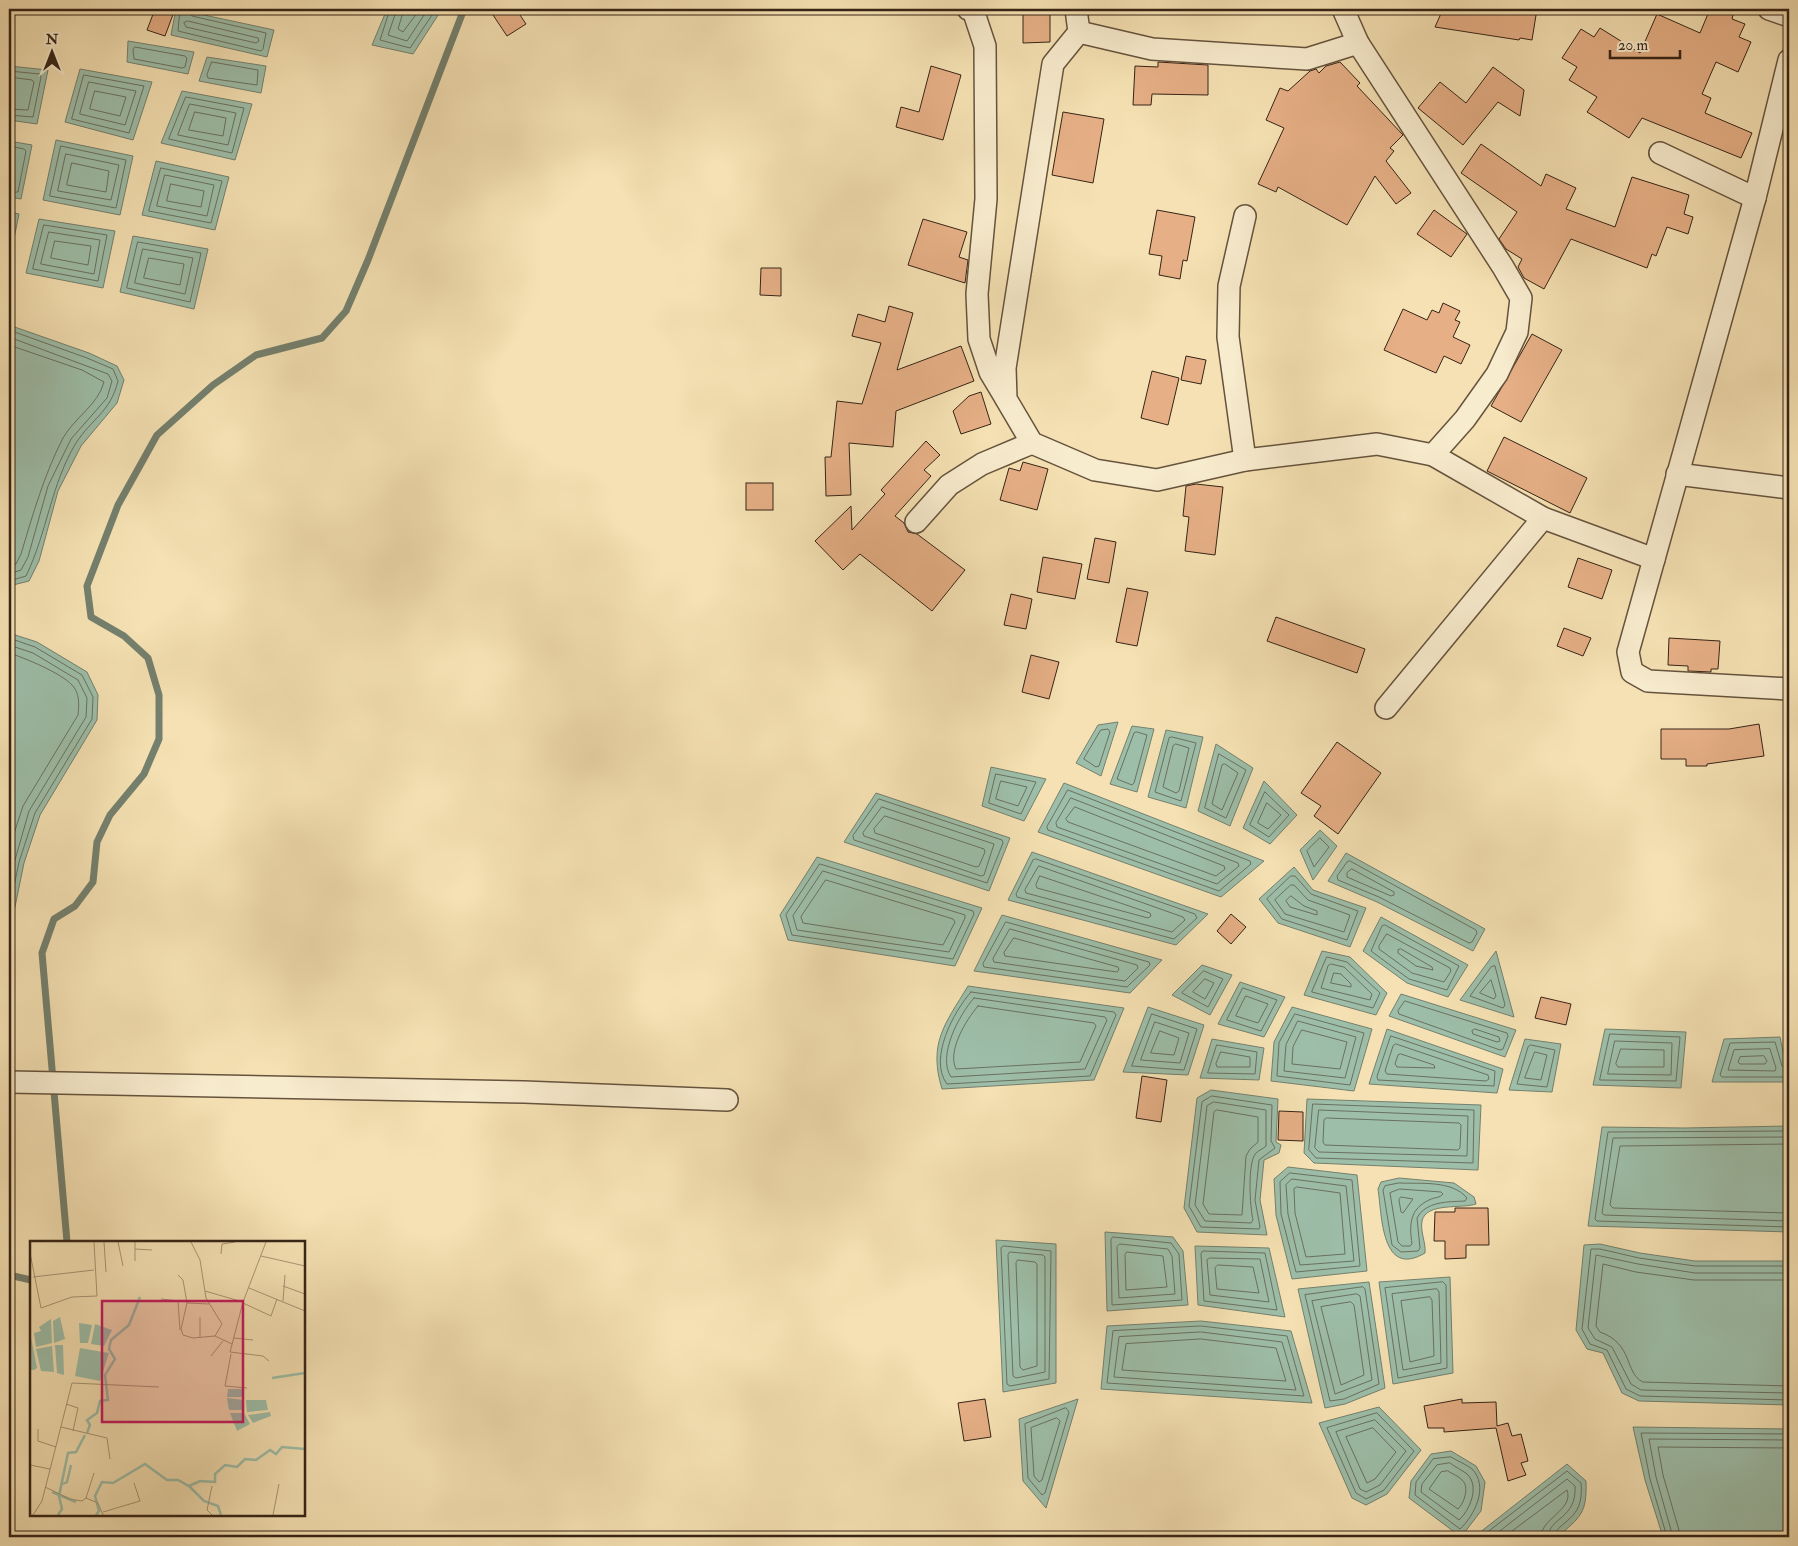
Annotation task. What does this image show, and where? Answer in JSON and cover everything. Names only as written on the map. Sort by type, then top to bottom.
[{"type":"street","points":[[968,9],[972,10],[985,46],[986,199],[977,294],[979,339],[990,372],[1032,443],[1095,470],[1157,480],[1245,460],[1376,444],[1433,455],[1543,518],[1654,559]]},
{"type":"street","points":[[1006,399],[1005,368],[1053,64],[1079,32],[1076,9]]},
{"type":"street","points":[[1343,9],[1358,43],[1503,267],[1521,298],[1517,332],[1497,374],[1465,419],[1433,455]]},
{"type":"street","points":[[1769,9],[1789,16]]},
{"type":"street","points":[[1079,32],[1152,49],[1307,59],[1358,43]]},
{"type":"street","points":[[1789,60],[1755,198],[1628,652],[1632,672],[1648,681],[1789,689]]},
{"type":"street","points":[[1660,153],[1755,198]]},
{"type":"street","points":[[1245,216],[1229,286],[1228,337],[1245,460]]},
{"type":"street","points":[[916,522],[949,485],[982,464],[1032,443]]},
{"type":"street","points":[[1677,474],[1789,488]]},
{"type":"street","points":[[1386,708],[1543,518]]},
{"type":"street","points":[[9,1082],[524,1092],[728,1100]]},
{"type":"water","points":[[176,9],[274,30],[267,57],[171,35]]},
{"type":"water","points":[[387,9],[442,9],[413,54],[372,45]]},
{"type":"water","points":[[128,41],[194,52],[188,74],[127,62]]},
{"type":"water","points":[[207,57],[266,66],[261,93],[199,81]]},
{"type":"water","points":[[9,66],[48,70],[37,124],[9,120]]},
{"type":"water","points":[[80,69],[152,82],[133,140],[65,122]]},
{"type":"water","points":[[182,91],[252,104],[235,160],[161,143]]},
{"type":"water","points":[[56,140],[133,156],[120,215],[43,200]]},
{"type":"water","points":[[9,141],[32,145],[21,199],[9,197]]},
{"type":"water","points":[[156,161],[229,177],[215,230],[142,215]]},
{"type":"water","points":[[9,212],[19,214],[9,263]]},
{"type":"water","points":[[39,219],[115,231],[103,288],[26,273]]},
{"type":"water","points":[[133,236],[208,249],[194,309],[120,292]]},
{"type":"water","points":[[9,325],[89,353],[117,366],[124,380],[117,403],[81,446],[58,491],[39,561],[29,581],[9,586]]},
{"type":"water","points":[[9,633],[37,642],[87,672],[98,695],[97,720],[40,815],[24,863],[9,936]]},
{"type":"water","points":[[1118,722],[1101,776],[1076,763],[1098,725]]},
{"type":"water","points":[[1132,726],[1154,729],[1137,792],[1110,784]]},
{"type":"water","points":[[1166,730],[1203,737],[1186,808],[1148,797]]},
{"type":"water","points":[[1216,744],[1253,768],[1230,826],[1198,811]]},
{"type":"water","points":[[991,767],[1046,779],[1024,821],[982,806]]},
{"type":"water","points":[[1264,781],[1297,815],[1270,844],[1243,828]]},
{"type":"water","points":[[1064,783],[1264,861],[1221,897],[1038,832]]},
{"type":"water","points":[[876,793],[1010,838],[989,891],[844,842]]},
{"type":"water","points":[[1320,830],[1337,846],[1313,880],[1300,850]]},
{"type":"water","points":[[1032,852],[1208,914],[1176,945],[1008,900]]},
{"type":"water","points":[[1346,853],[1485,929],[1473,951],[1377,902],[1328,881]]},
{"type":"water","points":[[817,857],[982,908],[955,966],[788,940],[780,915]]},
{"type":"water","points":[[1294,867],[1313,890],[1366,908],[1350,947],[1278,923],[1259,899]]},
{"type":"water","points":[[1002,915],[1162,960],[1130,993],[974,971]]},
{"type":"water","points":[[1381,917],[1468,965],[1448,997],[1407,983],[1363,951]]},
{"type":"water","points":[[1322,951],[1350,957],[1387,993],[1376,1015],[1304,995]]},
{"type":"water","points":[[1496,951],[1514,1017],[1460,1000]]},
{"type":"water","points":[[1202,965],[1232,975],[1210,1015],[1172,995]]},
{"type":"water","points":[[1240,982],[1285,997],[1264,1037],[1218,1024]]},
{"type":"water","points":[[968,986],[1124,1008],[1094,1080],[942,1089],[937,1059],[941,1034]]},
{"type":"water","points":[[1401,994],[1516,1030],[1505,1057],[1389,1016]]},
{"type":"water","points":[[1148,1007],[1204,1025],[1188,1075],[1123,1072]]},
{"type":"water","points":[[1292,1007],[1372,1029],[1354,1091],[1271,1081],[1274,1042]]},
{"type":"water","points":[[1387,1029],[1503,1069],[1497,1093],[1369,1084]]},
{"type":"water","points":[[1605,1029],[1686,1032],[1681,1088],[1593,1085]]},
{"type":"water","points":[[1780,1037],[1789,1082],[1712,1082],[1724,1039]]},
{"type":"water","points":[[1212,1039],[1264,1048],[1259,1080],[1200,1078]]},
{"type":"water","points":[[1525,1039],[1561,1044],[1552,1092],[1509,1090]]},
{"type":"water","points":[[1211,1090],[1278,1099],[1276,1142],[1281,1145],[1279,1153],[1264,1160],[1260,1200],[1267,1235],[1197,1232],[1184,1208],[1197,1098]]},
{"type":"water","points":[[1307,1099],[1481,1105],[1478,1170],[1314,1163],[1304,1153]]},
{"type":"water","points":[[1789,1126],[1789,1232],[1588,1226],[1602,1127]]},
{"type":"water","points":[[1288,1167],[1357,1175],[1367,1271],[1292,1279],[1276,1215],[1274,1179]]},
{"type":"water","points":[[1399,1178],[1454,1183],[1474,1197],[1476,1204],[1445,1207],[1430,1211],[1425,1215],[1422,1221],[1422,1233],[1425,1253],[1411,1259],[1400,1258],[1392,1251],[1386,1240],[1383,1228],[1378,1189],[1381,1182]]},
{"type":"water","points":[[1105,1232],[1173,1237],[1183,1251],[1188,1305],[1107,1311]]},
{"type":"water","points":[[996,1240],[1056,1244],[1056,1383],[1003,1392]]},
{"type":"water","points":[[1600,1244],[1640,1253],[1695,1261],[1789,1261],[1789,1405],[1639,1401],[1622,1393],[1603,1353],[1587,1349],[1576,1330],[1584,1245]]},
{"type":"water","points":[[1195,1246],[1269,1248],[1285,1317],[1198,1305]]},
{"type":"water","points":[[1450,1277],[1453,1373],[1393,1384],[1379,1282]]},
{"type":"water","points":[[1369,1282],[1385,1388],[1345,1404],[1325,1408],[1298,1289]]},
{"type":"water","points":[[1201,1321],[1291,1331],[1312,1403],[1101,1389],[1107,1326]]},
{"type":"water","points":[[1078,1399],[1046,1508],[1023,1481],[1019,1419]]},
{"type":"water","points":[[1379,1407],[1421,1450],[1387,1494],[1366,1505],[1352,1498],[1319,1423]]},
{"type":"water","points":[[1633,1427],[1789,1429],[1789,1537],[1663,1537],[1645,1480]]},
{"type":"water","points":[[1451,1451],[1476,1466],[1485,1482],[1481,1511],[1461,1537],[1409,1498],[1411,1481],[1431,1454]]},
{"type":"water","points":[[1567,1464],[1586,1481],[1584,1508],[1577,1519],[1557,1537],[1474,1537]]},
{"type":"building","points":[[155,9],[175,9],[165,36],[147,30]]},
{"type":"building","points":[[489,9],[516,9],[526,24],[507,36]]},
{"type":"building","points":[[1023,9],[1050,9],[1050,42],[1023,43]]},
{"type":"building","points":[[1443,9],[1537,9],[1532,40],[1520,38],[1519,40],[1435,27]]},
{"type":"building","points":[[1710,9],[1717,9],[1733,15],[1732,19],[1745,24],[1739,37],[1751,42],[1738,72],[1716,62],[1702,94],[1711,98],[1705,113],[1752,133],[1741,158],[1642,118],[1629,138],[1587,112],[1597,97],[1569,80],[1577,67],[1562,58],[1581,29],[1594,37],[1600,28],[1640,53],[1657,14],[1700,33]]},
{"type":"building","points":[[1158,62],[1208,65],[1208,95],[1152,94],[1151,105],[1133,105],[1135,66],[1158,67]]},
{"type":"building","points":[[1340,62],[1360,83],[1357,86],[1403,135],[1390,148],[1394,151],[1386,161],[1411,193],[1396,204],[1375,176],[1347,225],[1278,187],[1276,192],[1258,184],[1284,128],[1266,120],[1280,88],[1288,91],[1310,71],[1316,69],[1319,73],[1326,66]]},
{"type":"building","points":[[931,66],[961,75],[943,140],[896,127],[901,107],[919,112]]},
{"type":"building","points":[[1493,67],[1524,90],[1520,116],[1498,102],[1463,145],[1418,108],[1440,82],[1466,103]]},
{"type":"building","points":[[1063,112],[1104,119],[1093,183],[1052,175]]},
{"type":"building","points":[[1481,144],[1541,186],[1546,174],[1576,188],[1566,209],[1615,227],[1632,177],[1689,195],[1684,214],[1693,217],[1688,234],[1667,227],[1656,256],[1652,254],[1647,268],[1571,239],[1544,289],[1524,278],[1518,267],[1522,259],[1506,249],[1499,239],[1517,212],[1461,173]]},
{"type":"building","points":[[1157,210],[1195,217],[1187,261],[1183,260],[1180,279],[1159,275],[1162,256],[1149,254]]},
{"type":"building","points":[[1434,210],[1467,234],[1451,257],[1417,234]]},
{"type":"building","points":[[923,219],[967,232],[959,257],[968,260],[965,283],[908,265]]},
{"type":"building","points":[[761,268],[781,268],[781,296],[760,295]]},
{"type":"building","points":[[1443,303],[1460,311],[1455,320],[1460,322],[1453,337],[1470,345],[1461,364],[1444,356],[1436,373],[1384,350],[1403,309],[1427,320],[1432,310],[1439,313]]},
{"type":"building","points":[[889,306],[913,313],[897,370],[961,346],[974,381],[896,411],[893,447],[849,443],[851,495],[826,496],[825,457],[831,457],[837,401],[862,404],[881,343],[852,336],[858,314],[885,322]]},
{"type":"building","points":[[1532,334],[1562,350],[1521,422],[1491,406]]},
{"type":"building","points":[[1186,356],[1206,360],[1201,384],[1181,380]]},
{"type":"building","points":[[1152,371],[1179,378],[1168,425],[1141,418]]},
{"type":"building","points":[[981,392],[991,424],[961,434],[953,411],[969,396]]},
{"type":"building","points":[[1504,437],[1587,478],[1570,513],[1487,471]]},
{"type":"building","points":[[926,441],[940,455],[924,470],[931,476],[895,516],[904,523],[908,532],[917,534],[965,570],[932,611],[860,554],[843,570],[815,541],[851,506],[852,530],[885,494],[881,490]]},
{"type":"building","points":[[1023,462],[1048,469],[1037,510],[1000,500],[1009,468],[1020,471]]},
{"type":"building","points":[[746,483],[773,483],[773,510],[746,510]]},
{"type":"building","points":[[1196,484],[1223,487],[1215,555],[1185,551],[1189,517],[1183,516],[1186,486]]},
{"type":"building","points":[[1095,538],[1116,542],[1109,583],[1087,579]]},
{"type":"building","points":[[1043,557],[1082,564],[1075,599],[1037,592]]},
{"type":"building","points":[[1578,558],[1612,570],[1602,599],[1568,587]]},
{"type":"building","points":[[1127,588],[1148,592],[1137,646],[1116,642]]},
{"type":"building","points":[[1011,594],[1032,599],[1026,629],[1004,625]]},
{"type":"building","points":[[1276,617],[1365,649],[1357,673],[1267,641]]},
{"type":"building","points":[[1564,628],[1591,638],[1583,656],[1557,646]]},
{"type":"building","points":[[1669,638],[1720,641],[1718,669],[1711,669],[1711,672],[1688,671],[1688,666],[1668,665]]},
{"type":"building","points":[[1031,655],[1059,662],[1049,699],[1022,692]]},
{"type":"building","points":[[1759,724],[1764,756],[1707,764],[1707,766],[1686,766],[1686,759],[1661,759],[1661,729],[1729,729]]},
{"type":"building","points":[[1337,742],[1381,773],[1338,834],[1314,816],[1321,806],[1301,793]]},
{"type":"building","points":[[1231,914],[1246,927],[1231,944],[1217,931]]},
{"type":"building","points":[[1541,997],[1571,1004],[1566,1025],[1535,1018]]},
{"type":"building","points":[[1142,1076],[1167,1080],[1161,1122],[1136,1118]]},
{"type":"building","points":[[1279,1111],[1303,1112],[1303,1141],[1278,1140]]},
{"type":"building","points":[[1455,1208],[1488,1208],[1489,1245],[1466,1245],[1466,1258],[1445,1259],[1445,1241],[1434,1241],[1435,1212],[1455,1212]]},
{"type":"building","points":[[985,1399],[991,1437],[964,1441],[958,1403]]},
{"type":"building","points":[[1462,1399],[1462,1403],[1496,1402],[1497,1426],[1508,1423],[1512,1436],[1521,1434],[1528,1461],[1521,1463],[1526,1475],[1508,1481],[1496,1428],[1444,1432],[1444,1428],[1428,1428],[1424,1406]]},
{"type":"waterway","points":[[67,1241],[42,953],[54,919],[75,906],[93,882],[97,842],[110,815],[144,774],[159,739],[159,695],[148,658],[124,636],[91,617],[87,586],[118,505],[157,435],[213,385],[256,355],[322,338],[346,311],[368,260],[464,9]]},
{"type":"waterway","points":[[9,1275],[30,1280]]}]
